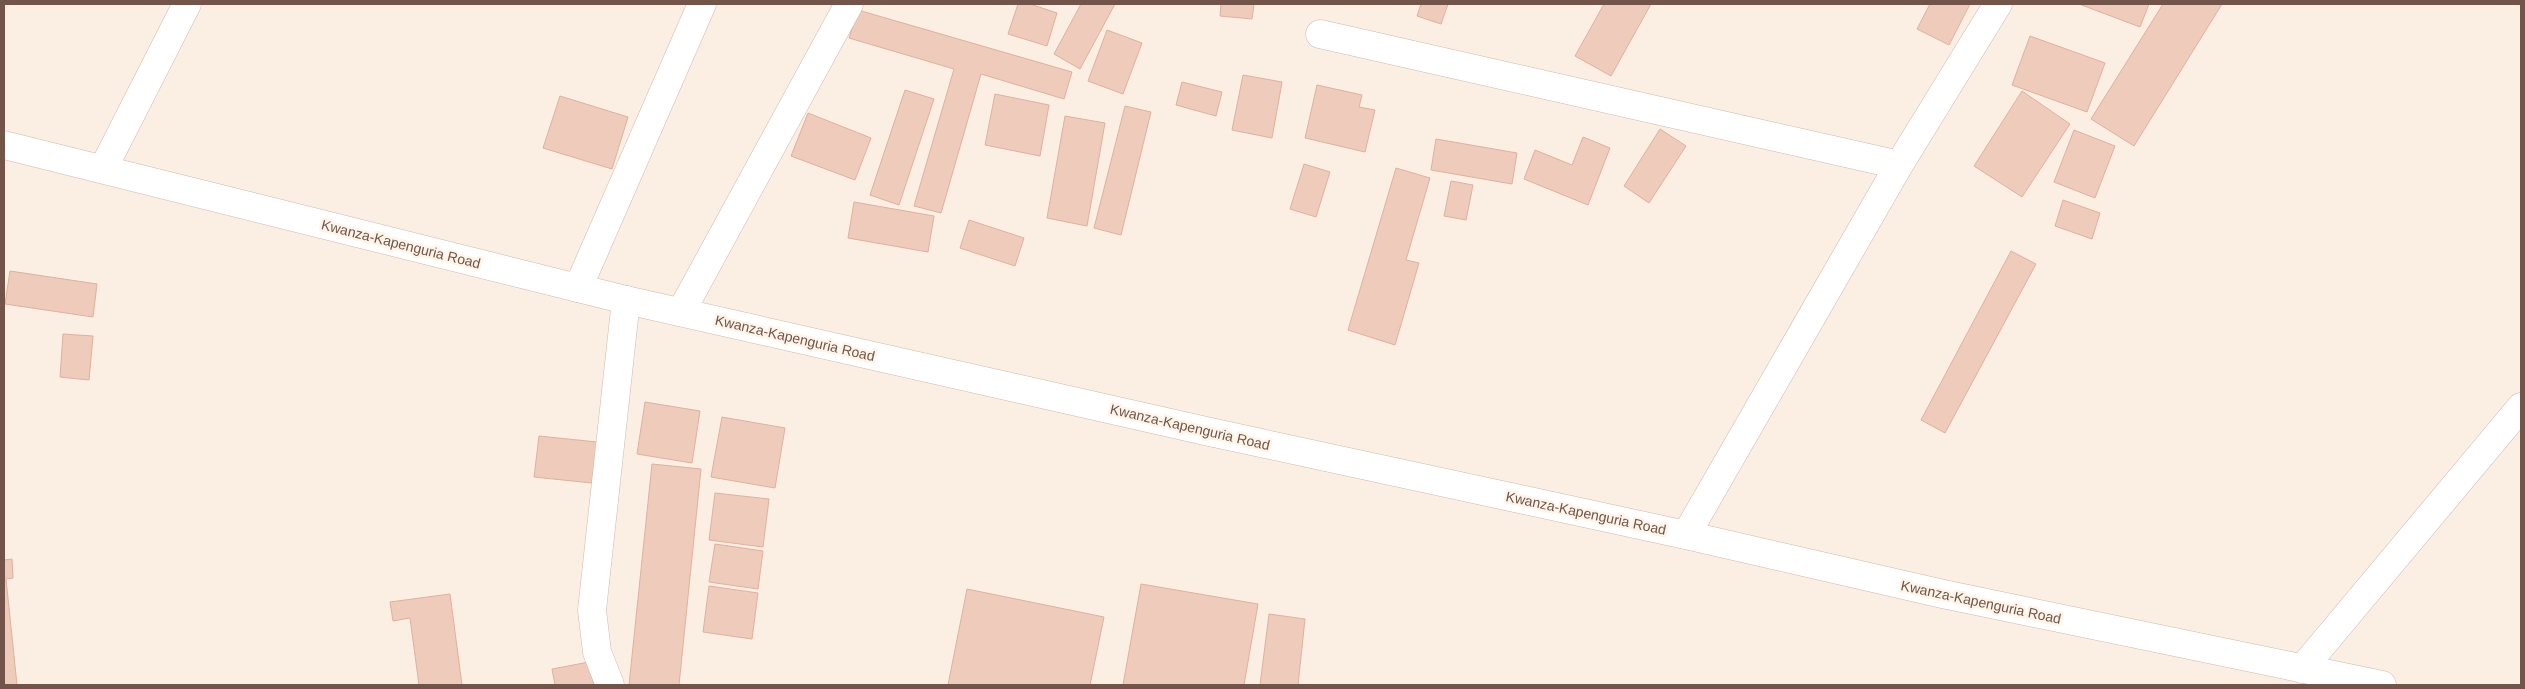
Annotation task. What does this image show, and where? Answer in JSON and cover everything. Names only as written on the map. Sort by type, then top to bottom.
[{"type":"street","points":[[103,169],[187,4]]},
{"type":"street","points":[[578,288],[702,4]]},
{"type":"street","points":[[681,312],[849,4]]},
{"type":"street","points":[[1686,535],[1899,166],[1998,4]]},
{"type":"street","points":[[1320,34],[1899,166]]},
{"type":"street","name":"Kwanza-Kapenguria Road","points":[[4,145],[626,300],[1200,430],[1686,535],[1943,594],[2382,685]]},
{"type":"street","points":[[610,685],[597,652],[592,610],[626,300]]},
{"type":"street","points":[[2302,669],[2521,407]]},
{"type":"building","points":[[1018,4],[1030,4],[1057,13],[1047,46],[1008,34]]},
{"type":"building","points":[[1081,4],[1115,4],[1080,69],[1054,54]]},
{"type":"building","points":[[1221,4],[1254,4],[1252,19],[1220,16]]},
{"type":"building","points":[[1421,4],[1448,4],[1441,24],[1417,16]]},
{"type":"building","points":[[1604,4],[1651,4],[1611,76],[1575,56]]},
{"type":"building","points":[[1930,4],[1970,4],[1949,45],[1917,29]]},
{"type":"building","points":[[2079,4],[2149,4],[2140,27]]},
{"type":"building","points":[[2163,4],[2222,4],[2134,146],[2091,119]]},
{"type":"building","points":[[858,10],[1072,72],[1064,99],[981,74],[941,213],[914,206],[954,69],[849,38]]},
{"type":"building","points":[[1107,30],[1142,43],[1123,94],[1088,81]]},
{"type":"building","points":[[2030,36],[2105,63],[2087,112],[2012,85]]},
{"type":"building","points":[[1243,75],[1282,82],[1272,138],[1232,130]]},
{"type":"building","points":[[1182,82],[1222,92],[1216,116],[1176,105]]},
{"type":"building","points":[[1317,85],[1362,95],[1359,107],[1375,110],[1365,152],[1305,138]]},
{"type":"building","points":[[905,90],[934,99],[899,205],[870,195]]},
{"type":"building","points":[[2022,91],[2070,124],[2022,197],[1974,166]]},
{"type":"building","points":[[995,94],[1049,105],[1040,156],[985,145]]},
{"type":"building","points":[[560,96],[628,117],[612,169],[543,148]]},
{"type":"building","points":[[1125,106],[1151,112],[1121,235],[1094,228]]},
{"type":"building","points":[[808,113],[871,138],[855,180],[791,156]]},
{"type":"building","points":[[1065,116],[1105,123],[1087,226],[1047,218]]},
{"type":"building","points":[[1660,129],[1686,146],[1649,203],[1624,186]]},
{"type":"building","points":[[2074,130],[2115,146],[2095,198],[2054,182]]},
{"type":"building","points":[[1583,137],[1610,148],[1588,205],[1524,179],[1535,150],[1572,165]]},
{"type":"building","points":[[1436,139],[1517,153],[1512,184],[1431,170]]},
{"type":"building","points":[[1304,164],[1330,172],[1316,217],[1290,209]]},
{"type":"building","points":[[1396,168],[1430,178],[1406,260],[1419,263],[1395,345],[1348,330]]},
{"type":"building","points":[[1451,181],[1473,185],[1466,220],[1444,216]]},
{"type":"building","points":[[2063,200],[2100,213],[2092,239],[2055,226]]},
{"type":"building","points":[[854,202],[934,216],[928,252],[848,238]]},
{"type":"building","points":[[969,220],[1024,238],[1015,266],[960,248]]},
{"type":"building","points":[[2011,251],[2036,264],[1945,433],[1921,420]]},
{"type":"building","points":[[10,271],[97,284],[93,317],[5,304]]},
{"type":"building","points":[[63,334],[93,336],[89,380],[60,377]]},
{"type":"building","points":[[645,402],[700,411],[692,463],[637,454]]},
{"type":"building","points":[[722,417],[785,428],[775,488],[711,477]]},
{"type":"building","points":[[539,436],[597,442],[592,483],[534,477]]},
{"type":"building","points":[[652,464],[701,469],[679,685],[629,685]]},
{"type":"building","points":[[715,493],[769,499],[763,547],[709,540]]},
{"type":"building","points":[[715,544],[763,551],[758,589],[709,582]]},
{"type":"building","points":[[12,559],[13,578],[6,579],[17,685],[4,685],[4,560]]},
{"type":"building","points":[[1141,584],[1258,604],[1244,685],[1123,685]]},
{"type":"building","points":[[709,586],[758,593],[752,639],[703,632]]},
{"type":"building","points":[[967,589],[1104,617],[1090,685],[948,685]]},
{"type":"building","points":[[450,594],[462,685],[419,685],[410,618],[393,621],[390,602]]},
{"type":"building","points":[[1269,614],[1305,619],[1298,685],[1260,685]]},
{"type":"building","points":[[589,662],[594,685],[555,685],[552,669]]}]
